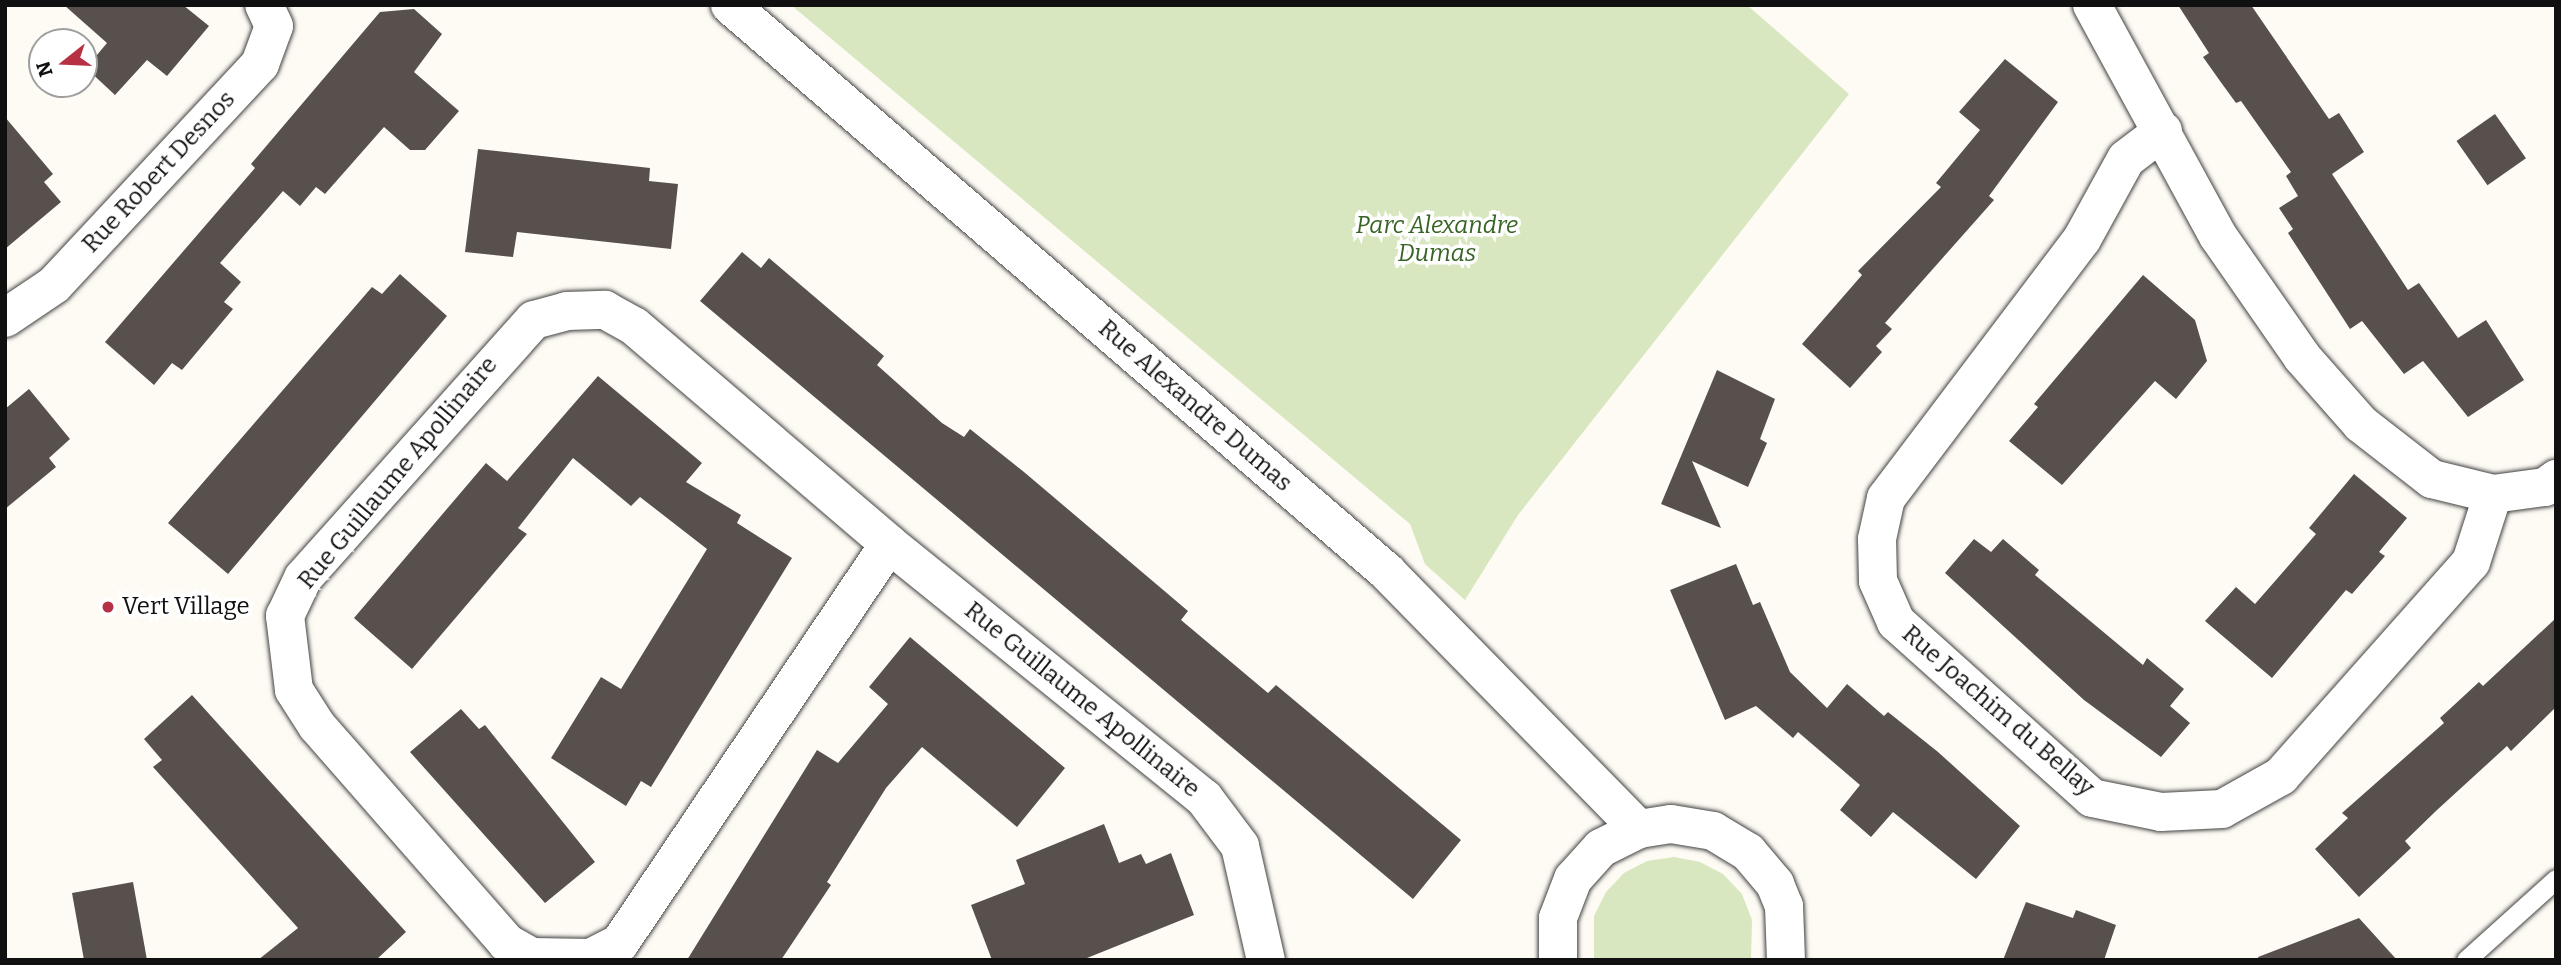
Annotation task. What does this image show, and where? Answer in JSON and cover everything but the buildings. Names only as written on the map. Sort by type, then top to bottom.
[{"type":"street","name":"Rue Robert Desnos","points":[[5,318],[54,285],[260,64],[274,26],[264,5]]},
{"type":"street","name":"Rue Alexandre Dumas","points":[[730,5],[1387,572],[1639,829]]},
{"type":"street","points":[[2092,5],[2164,131],[2218,236],[2302,358],[2361,424],[2432,480],[2493,494],[2546,487],[2556,479]]},
{"type":"street","name":"Rue Joachim du Bellay","points":[[2164,131],[2126,159],[2082,239],[1886,498],[1877,539],[1878,580],[1896,622],[2092,798],[2161,812],[2222,809],[2281,776],[2471,562],[2493,494]]},
{"type":"street","name":"Rue Guillaume Apollinaire","points":[[889,544],[620,943],[591,958],[532,957],[507,943],[317,726],[294,690],[285,615],[303,578],[507,346],[534,320],[567,311],[606,310],[634,326],[889,544],[1204,798],[1240,846],[1266,960]]},
{"type":"street","points":[[1558,960],[1558,918],[1573,879],[1601,848],[1639,829],[1671,824],[1713,831],[1748,852],[1775,884],[1784,906],[1794,955]]},
{"type":"lane","points":[[2466,960],[2556,879]]},
{"type":"green space","name":"Parc Alexandre Dumas","points":[[791,5],[1747,5],[1849,94],[1518,515],[1465,600],[1425,564],[1410,524]]},
{"type":"green space","points":[[1674,857],[1700,862],[1723,874],[1742,894],[1752,920],[1751,960],[1594,960],[1594,916],[1606,892],[1624,873],[1647,861]]},
{"type":"place","name":"Vert Village","points":[[108,607]]}]
